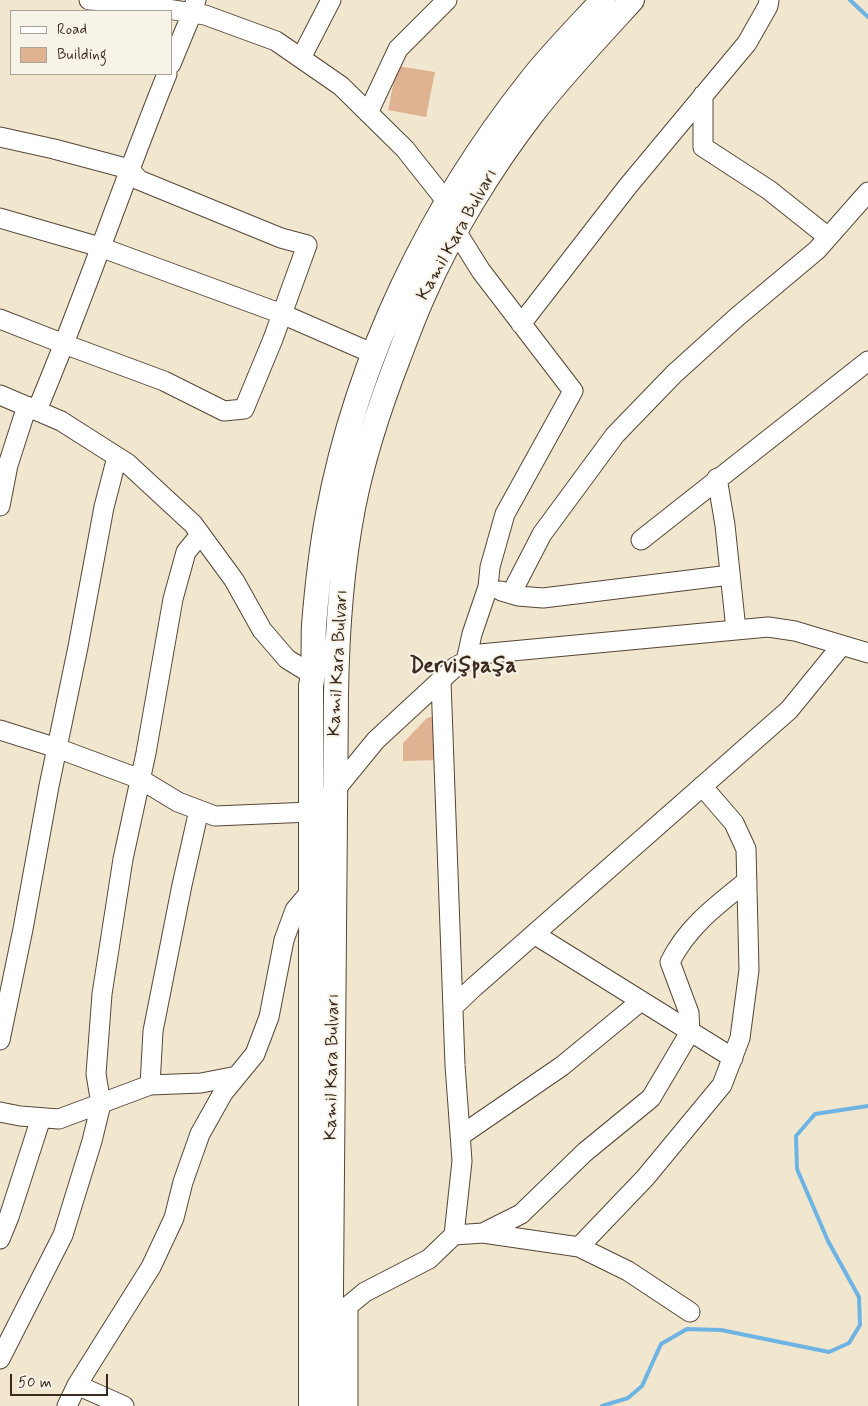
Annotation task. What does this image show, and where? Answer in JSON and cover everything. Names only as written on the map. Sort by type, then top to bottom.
[{"type":"main road","name":"Kamil Kara Bulvarı","points":[[311,1406],[311,686],[318,586],[329,512],[361,390],[408,274],[447,202],[485,142],[532,79],[603,0]]},
{"type":"main road","name":"Kamil Kara Bulvarı","points":[[330,1406],[336,694],[339,618],[353,509],[367,449],[391,376],[424,293],[456,231],[485,182],[532,114],[565,74],[632,0]]},
{"type":"street","points":[[89,0],[194,7],[205,15],[276,41],[341,86],[405,149],[447,202],[456,231],[481,272],[573,391],[505,514],[490,567],[488,587],[472,634],[466,661]]},
{"type":"street","points":[[301,58],[331,0]]},
{"type":"street","points":[[368,112],[398,49],[447,0]]},
{"type":"street","points":[[521,324],[628,186],[747,42],[768,6],[768,0]]},
{"type":"street","points":[[172,62],[194,7]]},
{"type":"street","points":[[0,506],[8,465],[32,408],[64,344],[167,75]]},
{"type":"street","points":[[703,95],[703,147],[769,190],[828,237]]},
{"type":"street","points":[[0,137],[54,148],[129,170],[139,180],[280,238],[306,245],[282,314],[244,409],[224,412],[164,381],[0,319]]},
{"type":"street","points":[[511,594],[542,534],[615,435],[674,374],[737,317],[817,250],[868,192]]},
{"type":"street","points":[[0,218],[100,247],[282,314],[374,354]]},
{"type":"street","points":[[642,540],[717,478],[868,361]]},
{"type":"street","points":[[0,395],[61,422],[127,463],[192,524],[234,580],[262,630],[287,659],[313,675]]},
{"type":"street","points":[[0,1040],[104,507],[117,457]]},
{"type":"street","points":[[717,478],[736,630]]},
{"type":"street","points":[[0,1359],[63,1235],[92,1141],[101,1104],[96,1074],[102,994],[123,859],[140,779],[173,599],[186,552],[200,535]]},
{"type":"street","points":[[488,587],[518,596],[543,598],[730,575]]},
{"type":"street","points":[[0,730],[57,748],[140,779],[178,802],[215,816],[312,812],[335,790],[376,740],[455,667],[480,654],[768,627],[795,631],[868,653]]},
{"type":"street","points":[[453,1007],[789,710],[842,645]]},
{"type":"street","points":[[441,681],[455,1065],[462,1162],[454,1235]]},
{"type":"street","points":[[579,1247],[645,1178],[722,1086],[740,1038],[749,970],[746,849],[734,823],[702,786]]},
{"type":"street","points":[[150,1085],[154,1031],[198,810]]},
{"type":"street","points":[[483,1233],[521,1214],[585,1152],[651,1098],[690,1032],[689,1013],[670,962],[676,950],[702,918],[748,881]]},
{"type":"street","points":[[67,1406],[76,1384],[151,1267],[174,1218],[183,1182],[200,1134],[223,1093],[255,1054],[269,1017],[284,940],[295,910],[311,891]]},
{"type":"street","points":[[534,934],[733,1058]]},
{"type":"street","points":[[460,1136],[562,1066],[640,1001]]},
{"type":"street","points":[[0,1112],[20,1116],[59,1119],[150,1085],[201,1083],[237,1076]]},
{"type":"street","points":[[0,1240],[41,1118]]},
{"type":"street","points":[[348,1406],[348,1306],[365,1292],[429,1259],[454,1235],[483,1233],[579,1247],[628,1271],[690,1312]]},
{"type":"street","points":[[76,1384],[124,1406]]},
{"type":"building","points":[[397,66],[435,72],[426,117],[388,110]]},
{"type":"building","points":[[436,716],[438,760],[403,761],[403,743],[427,718]]},
{"type":"waterway","points":[[850,0],[868,17]]},
{"type":"waterway","points":[[602,1406],[628,1398],[642,1386],[661,1344],[687,1329],[721,1330],[829,1352],[849,1343],[860,1325],[859,1297],[828,1241],[797,1169],[796,1136],[815,1114],[868,1106]]},
{"type":"district","name":"Dervişpaşa","points":[[463,667]]}]
